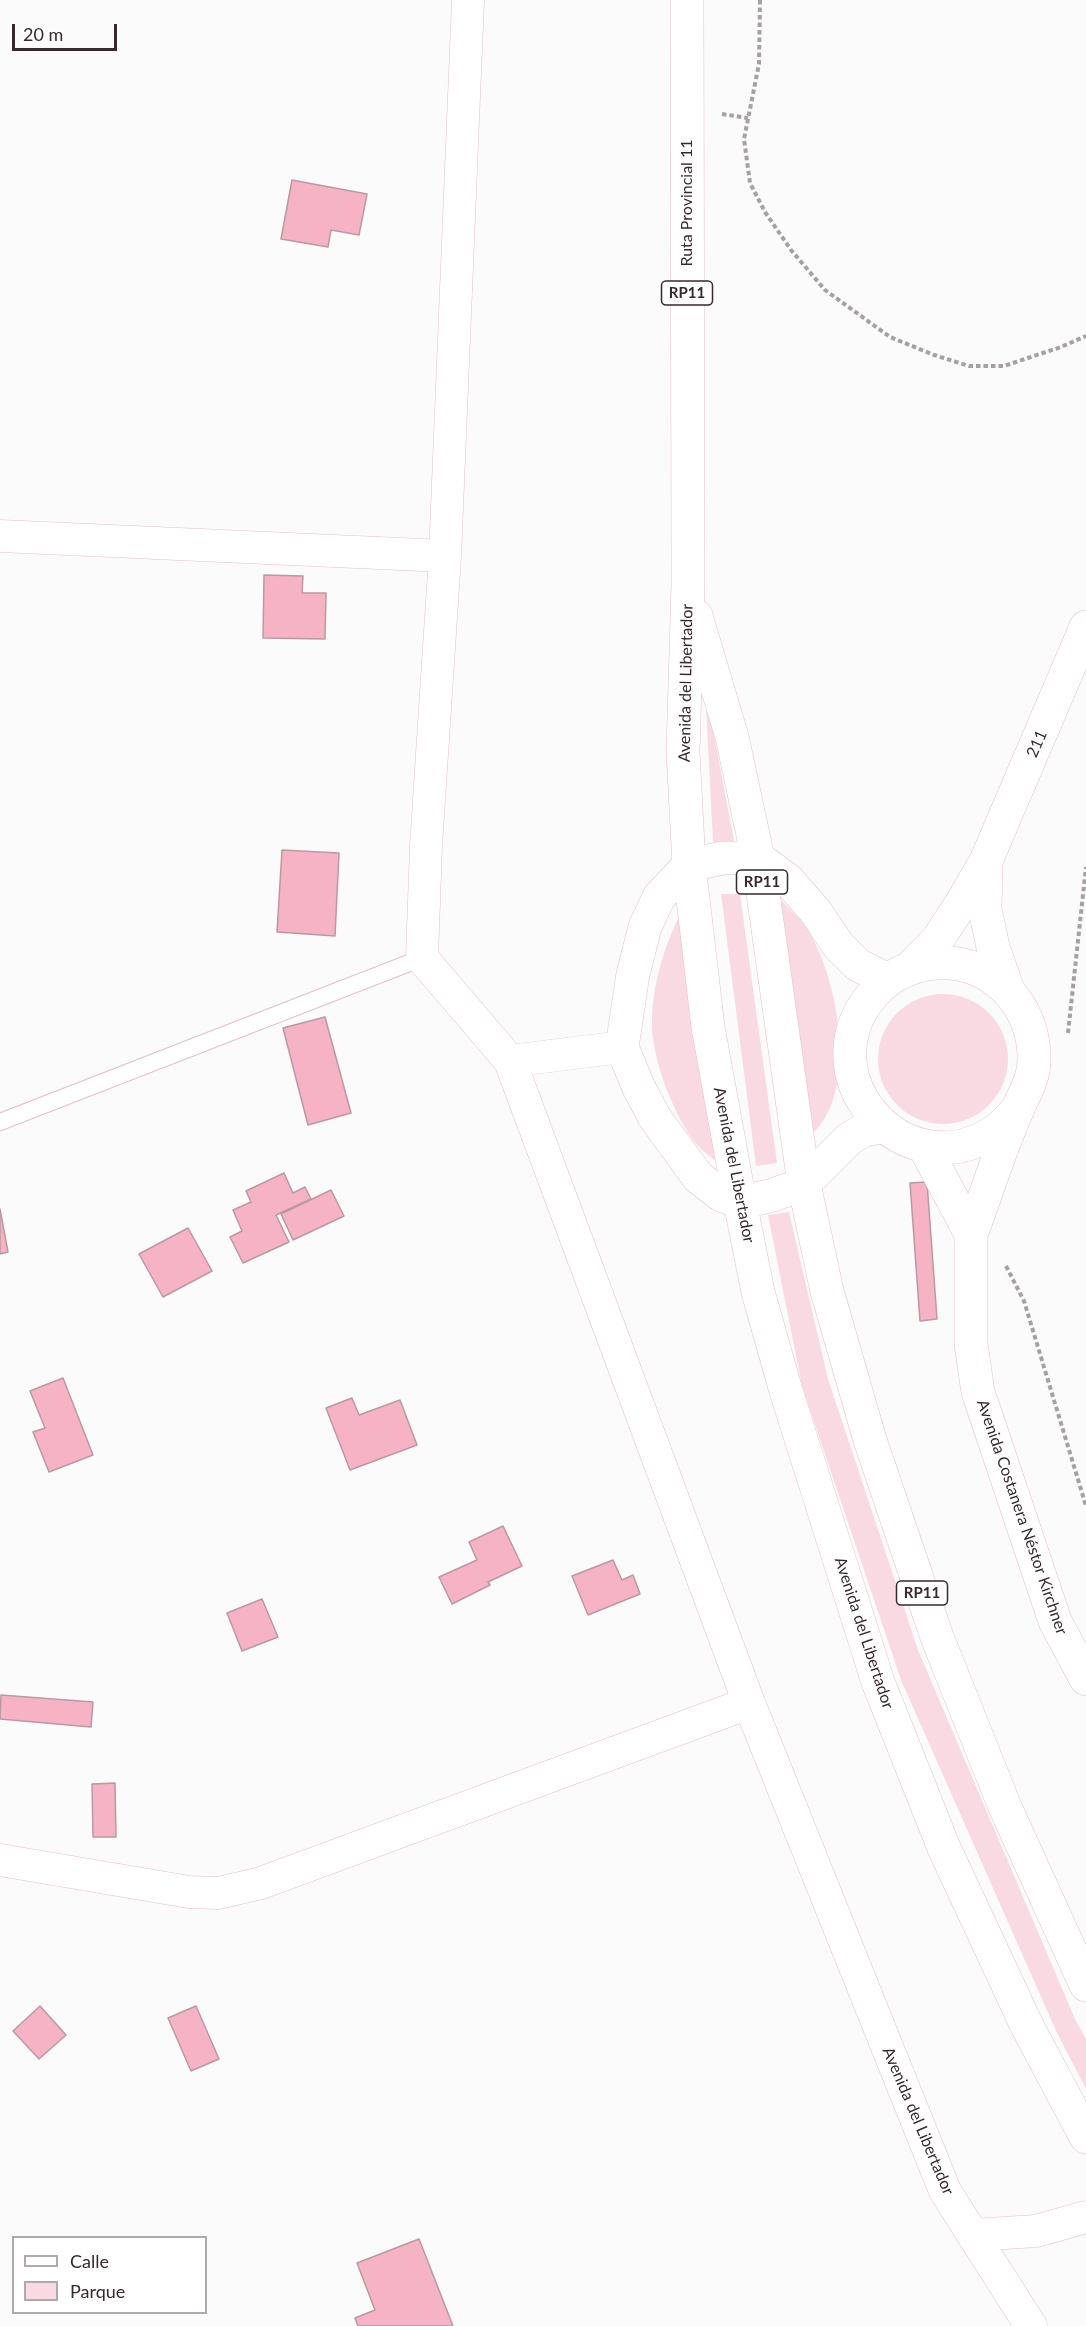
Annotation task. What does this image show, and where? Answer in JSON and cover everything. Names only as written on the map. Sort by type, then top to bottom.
[{"type":"main road","name":"Ruta Provincial 11","points":[[687,0],[688,585]]},
{"type":"main road","name":"Avenida del Libertador","points":[[688,585],[732,737],[758,858],[804,1184],[827,1291],[870,1440],[937,1637],[1005,1807],[1086,1985]]},
{"type":"main road","name":"Avenida del Libertador","points":[[688,585],[683,752],[689,865],[708,1027],[758,1292],[786,1391],[878,1682],[944,1848],[1027,2026],[1086,2137]]},
{"type":"main road","name":"211","points":[[899,974],[938,939],[986,861],[1086,627]]},
{"type":"main road","points":[[883,1127],[864,1130],[849,1139],[804,1184],[770,1196],[740,1202],[722,1195],[698,1177],[655,1118],[639,1088],[622,1047],[633,974],[645,927],[659,897],[689,865],[723,858],[758,858],[788,880],[816,912],[838,945],[858,965],[899,974]]},
{"type":"main road","name":"211","points":[[986,861],[985,909],[993,947],[1008,990]]},
{"type":"main road","points":[[971,1234],[1017,1110],[1029,1087],[1035,1061],[1033,1036],[1023,1011],[1008,990],[987,974],[963,965],[937,962],[899,974],[869,998],[856,1021],[850,1047],[852,1077],[864,1104],[883,1127],[910,1142],[924,1146],[950,1148],[976,1142],[998,1129],[1017,1110]]},
{"type":"main road","name":"Avenida Costanera Néstor Kirchner","points":[[924,1146],[971,1234],[970,1344],[978,1392],[1055,1621],[1086,1679]]},
{"type":"street","points":[[468,0],[445,555],[426,846],[422,958],[510,1061],[622,1047]]},
{"type":"street","points":[[0,536],[445,555]]},
{"type":"street","name":"Avenida del Libertador","points":[[510,1061],[749,1703],[945,2191],[1031,2326]]},
{"type":"street","points":[[0,1860],[189,1892],[219,1893],[261,1883],[749,1703]]},
{"type":"street","points":[[973,2235],[1036,2231],[1086,2217]]},
{"type":"lane","points":[[0,1122],[422,958]]},
{"type":"path","points":[[760,0],[759,64],[744,139],[750,183],[765,212],[791,250],[825,290],[890,337],[969,366],[1004,366],[1086,336]]},
{"type":"path","points":[[1068,1038],[1086,867]]},
{"type":"path","points":[[1003,1259],[1024,1301],[1086,1506]]},
{"type":"green space","points":[[705,687],[734,841],[713,842]]},
{"type":"green space","points":[[721,894],[740,894],[777,1163],[756,1166]]},
{"type":"green space","points":[[781,900],[809,932],[819,953],[835,1005],[839,1034],[840,1063],[836,1090],[827,1114],[813,1133]]},
{"type":"green space","points":[[682,911],[717,1162],[699,1147],[681,1121],[660,1069],[652,1034],[657,977],[670,936]]},
{"type":"green space","points":[[943,994],[968,999],[989,1013],[1003,1034],[1008,1059],[1003,1084],[989,1105],[968,1119],[943,1124],[918,1119],[897,1105],[883,1084],[878,1059],[883,1034],[897,1013],[918,999]]},
{"type":"green space","points":[[789,1212],[828,1379],[918,1650],[1075,2019],[1086,2039],[1086,2089],[1057,2033],[901,1680],[802,1386],[768,1215]]},
{"type":"building","points":[[292,180],[367,194],[359,235],[331,230],[328,247],[281,239]]},
{"type":"building","points":[[264,575],[303,576],[302,593],[326,593],[325,639],[263,638]]},
{"type":"building","points":[[282,850],[339,853],[335,936],[277,932]]},
{"type":"building","points":[[325,1017],[351,1113],[308,1125],[283,1028]]},
{"type":"building","points":[[284,1173],[293,1193],[305,1187],[311,1199],[276,1215],[289,1242],[243,1263],[230,1237],[242,1231],[233,1210],[251,1202],[246,1191]]},
{"type":"building","points":[[927,1182],[937,1319],[920,1321],[910,1183]]},
{"type":"building","points":[[331,1190],[344,1216],[293,1240],[281,1214]]},
{"type":"building","points":[[0,1209],[8,1252],[0,1254]]},
{"type":"building","points":[[188,1228],[212,1271],[163,1297],[139,1254]]},
{"type":"building","points":[[63,1378],[93,1455],[49,1472],[33,1432],[45,1428],[30,1391]]},
{"type":"building","points":[[352,1398],[359,1415],[400,1400],[417,1445],[350,1470],[326,1408]]},
{"type":"building","points":[[503,1526],[522,1566],[488,1582],[490,1585],[452,1604],[439,1577],[477,1560],[469,1542]]},
{"type":"building","points":[[613,1560],[622,1580],[633,1575],[640,1594],[588,1615],[572,1576]]},
{"type":"building","points":[[262,1599],[278,1637],[242,1651],[227,1613]]},
{"type":"building","points":[[1,1695],[93,1702],[91,1727],[0,1719]]},
{"type":"building","points":[[115,1783],[116,1837],[93,1837],[92,1784]]},
{"type":"building","points":[[40,2006],[66,2035],[39,2059],[13,2031]]},
{"type":"building","points":[[196,2006],[219,2059],[191,2071],[168,2018]]},
{"type":"building","points":[[419,2239],[453,2326],[358,2326],[355,2318],[375,2310],[357,2263]]}]
